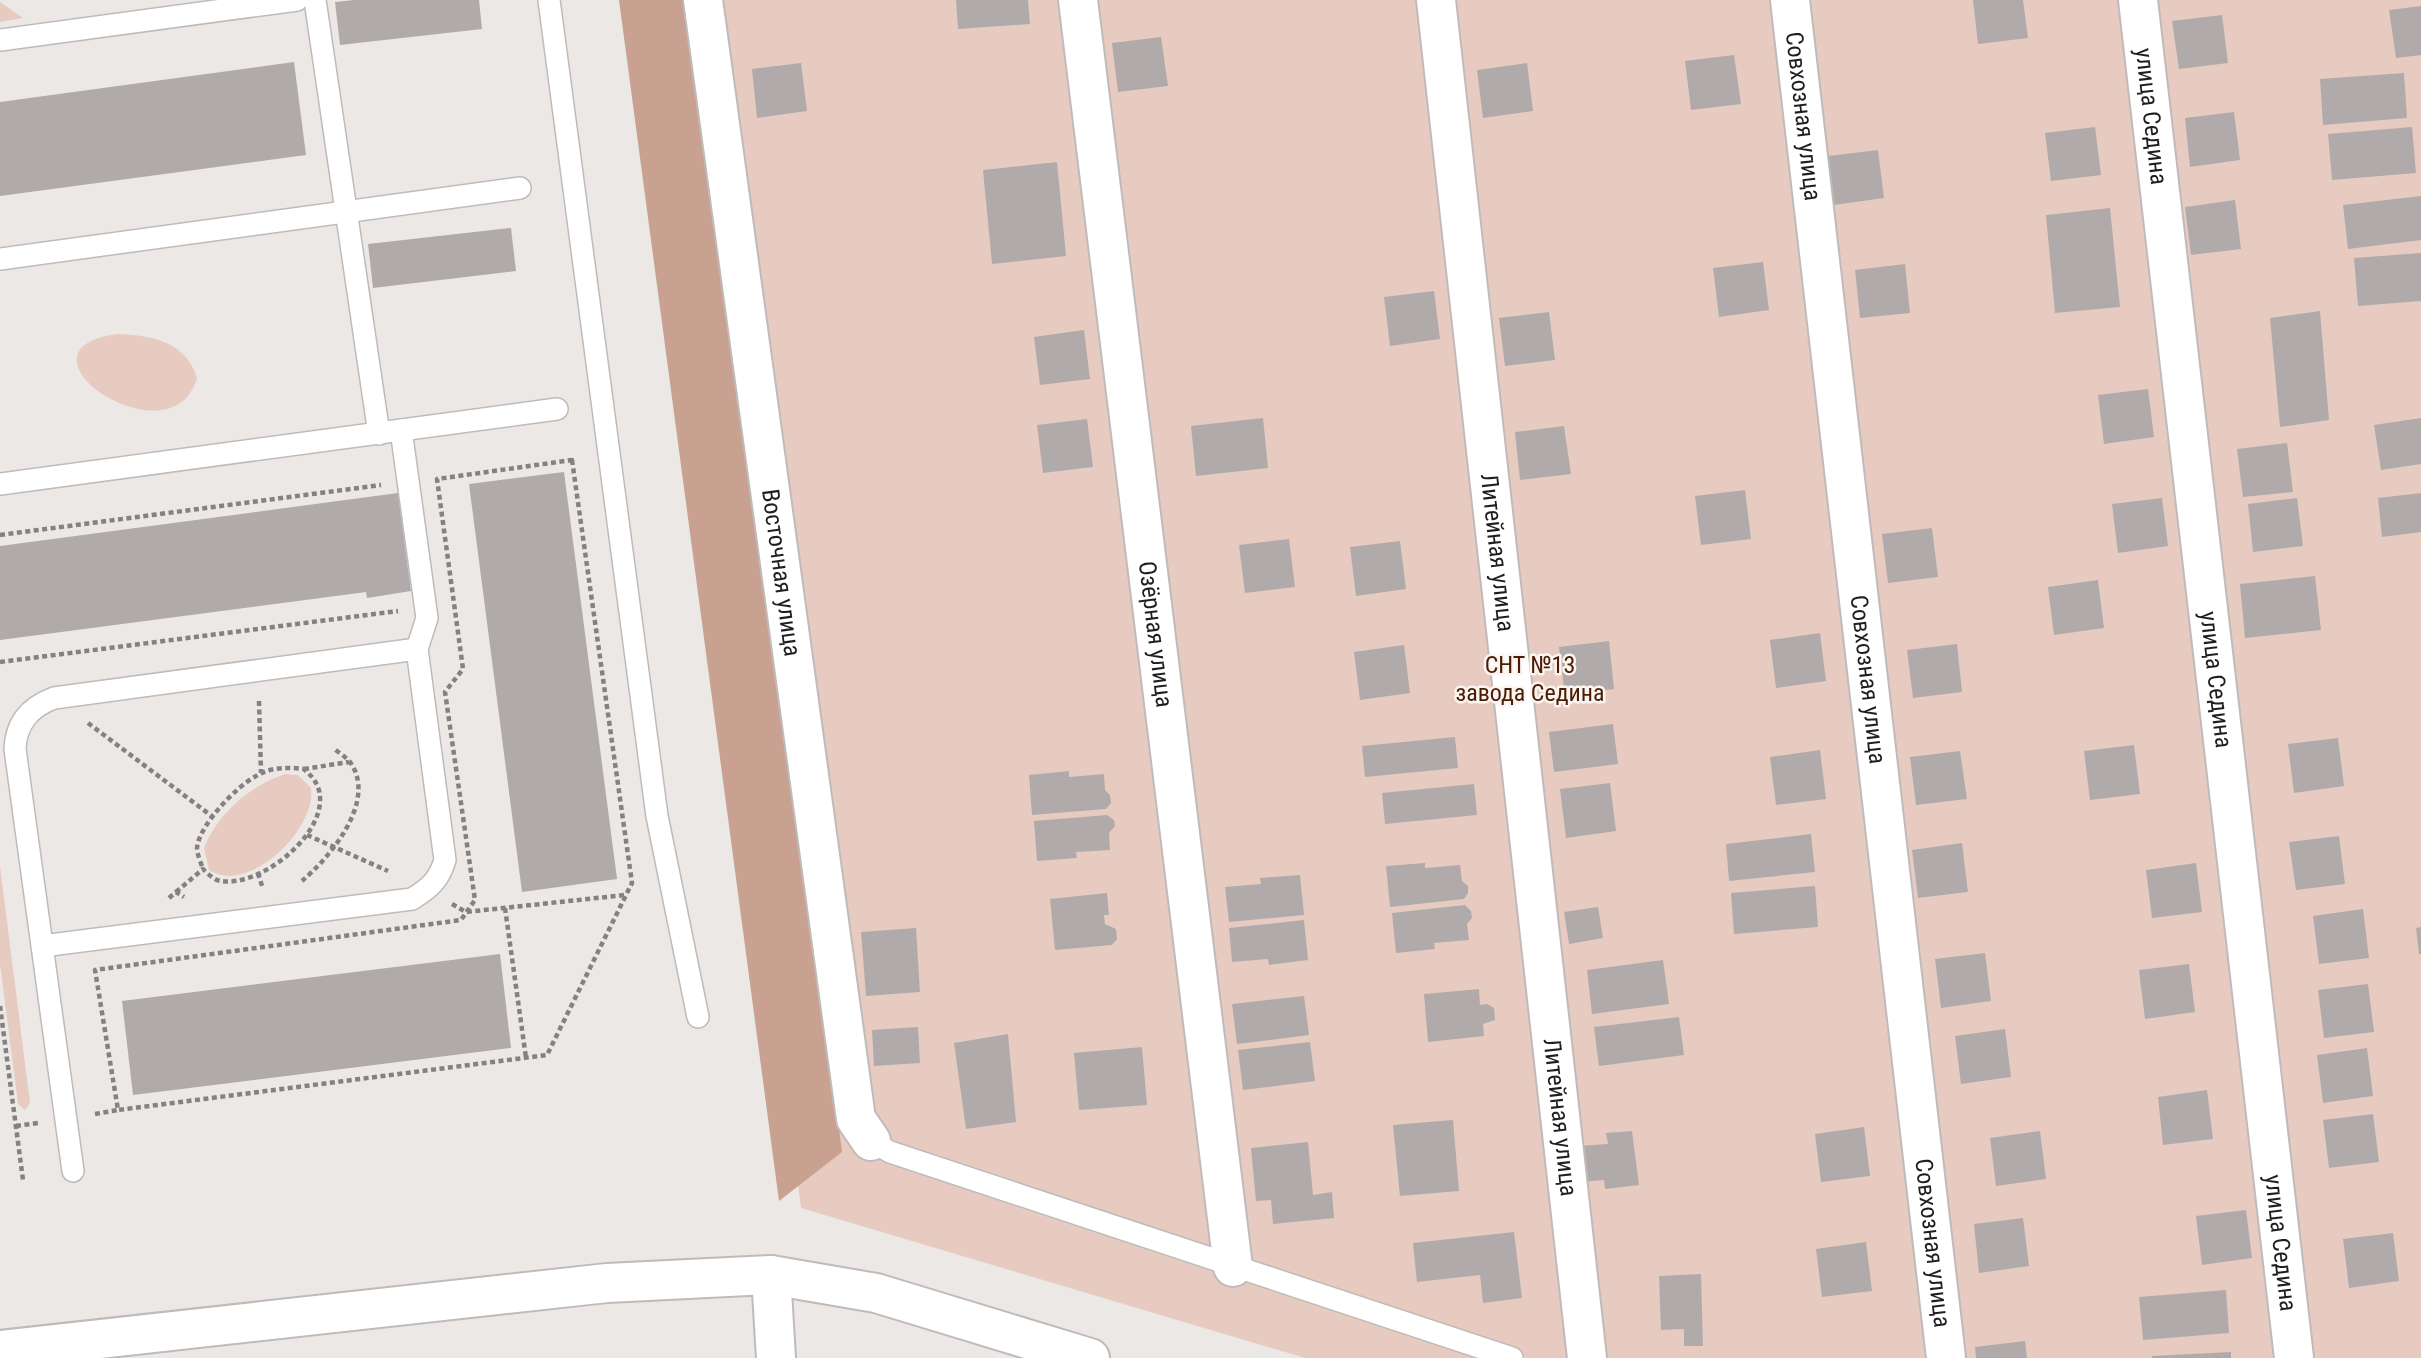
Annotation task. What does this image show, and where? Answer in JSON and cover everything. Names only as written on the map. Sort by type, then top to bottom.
[{"type":"street","name":"Восточная улица","points":[[704,0],[856,1119],[870,1141]]},
{"type":"street","name":"Озёрная улица","points":[[1077,0],[1233,1267]]},
{"type":"street","name":"Литейная улица","points":[[1436,0],[1587,1358]]},
{"type":"street","name":"Совхозная улица","points":[[1790,0],[1947,1358]]},
{"type":"street","name":"улица Седина","points":[[2138,0],[2294,1358]]},
{"type":"street","points":[[0,1350],[607,1283],[771,1275],[876,1293],[1090,1358]]},
{"type":"street","points":[[771,1275],[776,1358]]},
{"type":"lane","points":[[0,40],[297,0]]},
{"type":"lane","points":[[316,0],[379,433]]},
{"type":"lane","points":[[549,0],[657,816],[698,1017]]},
{"type":"lane","points":[[0,258],[520,188]]},
{"type":"lane","points":[[0,484],[557,409]]},
{"type":"lane","points":[[42,946],[412,899],[428,889],[440,876],[445,860],[417,649],[427,618],[401,430]]},
{"type":"lane","points":[[73,1171],[15,741],[16,732],[27,715],[39,704],[54,698],[417,649]]},
{"type":"lane","points":[[870,1141],[890,1152],[1512,1358]]},
{"type":"path","points":[[0,535],[438,479]]},
{"type":"path","points":[[0,662],[454,603]]},
{"type":"path","points":[[48,656],[54,698],[213,817]]},
{"type":"path","points":[[333,748],[350,762],[358,785],[355,812],[334,847]]},
{"type":"path","points":[[304,769],[317,782],[321,803],[307,835],[286,858],[241,881],[218,881],[203,869],[197,848],[213,817],[225,802],[254,776],[282,767],[304,769],[350,762]]},
{"type":"path","points":[[176,892],[203,869]]},
{"type":"path","points":[[466,912],[626,895]]},
{"type":"path","points":[[505,908],[526,1058]]},
{"type":"path","points":[[0,1006],[23,1180]]},
{"type":"green space","name":"СНТ №13 завода Седина","points":[[640,0],[2421,0],[2421,1358],[1305,1358],[801,1208]]},
{"type":"green space","points":[[0,2],[23,18],[0,22]]},
{"type":"green space","points":[[117,334],[155,339],[185,356],[197,378],[182,402],[158,410],[130,407],[104,395],[84,378],[77,360],[86,344]]},
{"type":"green space","points":[[285,774],[298,775],[311,788],[310,804],[292,839],[260,866],[242,874],[225,876],[209,870],[204,848],[217,824],[248,793]]},
{"type":"green space","points":[[0,866],[30,1103],[25,1110],[18,1104],[0,964]]},
{"type":"shaded area","points":[[619,0],[693,0],[842,1152],[779,1201]]},
{"type":"building","points":[[479,0],[482,29],[340,45],[335,2]]},
{"type":"building","points":[[956,0],[1028,0],[1030,24],[958,29]]},
{"type":"building","points":[[1973,0],[2023,0],[2028,38],[1978,44]]},
{"type":"building","points":[[2421,6],[2421,55],[2396,58],[2389,10]]},
{"type":"building","points":[[2222,15],[2228,63],[2179,69],[2172,21]]},
{"type":"building","points":[[1161,37],[1168,86],[1118,92],[1112,43]]},
{"type":"building","points":[[1734,55],[1741,104],[1691,110],[1685,61]]},
{"type":"building","points":[[294,62],[306,155],[0,196],[0,102]]},
{"type":"building","points":[[801,63],[807,111],[757,118],[752,69]]},
{"type":"building","points":[[1527,63],[1533,111],[1483,118],[1477,70]]},
{"type":"building","points":[[2404,73],[2407,118],[2323,125],[2320,79]]},
{"type":"building","points":[[2234,112],[2240,160],[2190,167],[2185,118]]},
{"type":"building","points":[[2095,127],[2101,175],[2051,181],[2045,133]]},
{"type":"building","points":[[2412,127],[2416,173],[2332,180],[2328,134]]},
{"type":"building","points":[[1878,150],[1884,198],[1834,205],[1828,156]]},
{"type":"building","points":[[1057,162],[1066,256],[992,264],[983,170]]},
{"type":"building","points":[[2421,196],[2421,240],[2348,249],[2343,205]]},
{"type":"building","points":[[2235,200],[2241,249],[2191,255],[2185,207]]},
{"type":"building","points":[[2110,208],[2120,307],[2055,313],[2046,215]]},
{"type":"building","points":[[511,228],[516,271],[373,288],[368,244]]},
{"type":"building","points":[[2421,253],[2421,301],[2358,306],[2354,258]]},
{"type":"building","points":[[1763,262],[1769,310],[1719,317],[1713,268]]},
{"type":"building","points":[[1905,264],[1910,313],[1860,318],[1855,270]]},
{"type":"building","points":[[1434,291],[1440,339],[1390,346],[1384,297]]},
{"type":"building","points":[[2320,311],[2329,420],[2280,427],[2270,318]]},
{"type":"building","points":[[1549,312],[1555,360],[1505,366],[1499,318]]},
{"type":"building","points":[[1084,330],[1090,379],[1040,385],[1034,337]]},
{"type":"building","points":[[2148,389],[2154,437],[2104,444],[2098,395]]},
{"type":"building","points":[[1263,418],[1268,468],[1196,476],[1191,426]]},
{"type":"building","points":[[2421,418],[2421,464],[2381,470],[2374,425]]},
{"type":"building","points":[[1087,419],[1093,467],[1043,473],[1037,425]]},
{"type":"building","points":[[1564,426],[1571,474],[1520,480],[1515,432]]},
{"type":"building","points":[[2287,443],[2293,492],[2243,497],[2237,449]]},
{"type":"building","points":[[564,472],[617,879],[522,892],[469,484]]},
{"type":"building","points":[[1745,490],[1751,539],[1701,545],[1695,496]]},
{"type":"building","points":[[398,493],[411,591],[367,598],[366,592],[0,640],[0,546]]},
{"type":"building","points":[[2421,493],[2421,532],[2382,537],[2378,498]]},
{"type":"building","points":[[2162,498],[2168,546],[2118,553],[2112,504]]},
{"type":"building","points":[[2297,498],[2303,546],[2253,552],[2248,504]]},
{"type":"building","points":[[1932,528],[1938,577],[1888,583],[1882,534]]},
{"type":"building","points":[[1289,539],[1295,587],[1245,593],[1239,545]]},
{"type":"building","points":[[1400,541],[1406,589],[1356,596],[1350,547]]},
{"type":"building","points":[[2315,576],[2321,630],[2245,638],[2240,584]]},
{"type":"building","points":[[2098,580],[2104,628],[2054,635],[2048,587]]},
{"type":"building","points":[[1820,633],[1826,681],[1776,688],[1770,640]]},
{"type":"building","points":[[1609,641],[1614,689],[1565,695],[1559,647]]},
{"type":"building","points":[[1957,644],[1962,692],[1913,698],[1907,650]]},
{"type":"building","points":[[1404,645],[1410,693],[1360,700],[1354,652]]},
{"type":"building","points":[[1613,724],[1618,764],[1554,772],[1549,732]]},
{"type":"building","points":[[1455,737],[1458,768],[1365,777],[1362,746]]},
{"type":"building","points":[[2338,738],[2344,786],[2294,793],[2288,744]]},
{"type":"building","points":[[2134,745],[2140,794],[2090,800],[2084,751]]},
{"type":"building","points":[[1820,750],[1826,799],[1776,805],[1770,757]]},
{"type":"building","points":[[1960,751],[1967,799],[1916,805],[1910,757]]},
{"type":"building","points":[[1069,771],[1069,777],[1104,774],[1105,790],[1110,795],[1111,803],[1106,809],[1032,815],[1029,775]]},
{"type":"building","points":[[1610,783],[1616,831],[1566,838],[1560,789]]},
{"type":"building","points":[[1474,784],[1477,815],[1385,824],[1382,793]]},
{"type":"building","points":[[1107,815],[1114,820],[1115,826],[1109,833],[1110,850],[1076,852],[1077,858],[1037,861],[1034,821]]},
{"type":"building","points":[[1811,834],[1815,872],[1729,881],[1726,844]]},
{"type":"building","points":[[2339,836],[2345,884],[2296,890],[2289,842]]},
{"type":"building","points":[[1962,843],[1968,892],[1918,898],[1912,850]]},
{"type":"building","points":[[1425,863],[1425,868],[1460,865],[1462,881],[1468,886],[1464,899],[1390,907],[1386,866]]},
{"type":"building","points":[[2196,863],[2202,912],[2152,918],[2146,870]]},
{"type":"building","points":[[1300,875],[1304,915],[1229,922],[1225,887],[1261,884],[1260,878]]},
{"type":"building","points":[[1815,886],[1818,927],[1734,934],[1731,893]]},
{"type":"building","points":[[1107,893],[1109,915],[1104,915],[1105,924],[1116,929],[1117,939],[1112,945],[1055,950],[1050,899]]},
{"type":"building","points":[[1465,905],[1471,911],[1472,918],[1467,924],[1469,940],[1434,943],[1435,949],[1396,953],[1392,913]]},
{"type":"building","points":[[1598,907],[1603,938],[1569,944],[1564,912]]},
{"type":"building","points":[[2363,909],[2369,958],[2319,964],[2313,916]]},
{"type":"building","points":[[1304,920],[1308,960],[1269,965],[1268,959],[1232,962],[1229,928]]},
{"type":"building","points":[[2421,927],[2421,954],[2419,954],[2416,928]]},
{"type":"building","points":[[916,928],[920,992],[866,996],[861,932]]},
{"type":"building","points":[[1985,953],[1991,1001],[1941,1008],[1935,959]]},
{"type":"building","points":[[500,954],[511,1048],[133,1095],[122,1001]]},
{"type":"building","points":[[1663,960],[1669,1004],[1592,1014],[1587,970]]},
{"type":"building","points":[[2189,964],[2195,1012],[2145,1019],[2139,970]]},
{"type":"building","points":[[2368,984],[2374,1032],[2324,1038],[2318,990]]},
{"type":"building","points":[[1479,989],[1480,1005],[1487,1004],[1494,1008],[1495,1020],[1483,1024],[1484,1036],[1428,1042],[1424,994]]},
{"type":"building","points":[[1304,996],[1309,1035],[1237,1044],[1232,1004]]},
{"type":"building","points":[[1679,1017],[1684,1055],[1599,1066],[1594,1027]]},
{"type":"building","points":[[918,1027],[920,1063],[874,1066],[872,1030]]},
{"type":"building","points":[[2005,1029],[2011,1077],[1961,1084],[1955,1036]]},
{"type":"building","points":[[1008,1034],[1016,1122],[966,1129],[954,1043]]},
{"type":"building","points":[[1310,1042],[1315,1081],[1243,1090],[1238,1050]]},
{"type":"building","points":[[1142,1047],[1147,1105],[1079,1110],[1074,1053]]},
{"type":"building","points":[[2367,1048],[2373,1096],[2323,1103],[2317,1055]]},
{"type":"building","points":[[2207,1090],[2213,1139],[2163,1145],[2158,1097]]},
{"type":"building","points":[[2373,1114],[2379,1162],[2329,1168],[2323,1120]]},
{"type":"building","points":[[1453,1120],[1459,1191],[1400,1196],[1393,1125]]},
{"type":"building","points":[[1864,1127],[1870,1176],[1821,1182],[1815,1134]]},
{"type":"building","points":[[1632,1131],[1639,1185],[1605,1189],[1604,1180],[1581,1182],[1577,1146],[1608,1144],[1606,1133]]},
{"type":"building","points":[[2040,1131],[2046,1179],[1996,1186],[1990,1138]]},
{"type":"building","points":[[1308,1142],[1313,1195],[1332,1192],[1334,1218],[1273,1224],[1271,1200],[1256,1201],[1251,1148]]},
{"type":"building","points":[[2246,1210],[2252,1258],[2202,1265],[2196,1216]]},
{"type":"building","points":[[2023,1218],[2029,1266],[1979,1273],[1974,1224]]},
{"type":"building","points":[[1514,1232],[1522,1298],[1483,1303],[1480,1275],[1417,1282],[1413,1243]]},
{"type":"building","points":[[2393,1233],[2399,1281],[2349,1288],[2343,1239]]},
{"type":"building","points":[[1866,1242],[1872,1291],[1822,1297],[1816,1249]]},
{"type":"building","points":[[1701,1274],[1703,1346],[1684,1346],[1684,1329],[1661,1330],[1659,1276]]},
{"type":"building","points":[[2226,1290],[2229,1333],[2143,1340],[2139,1297]]},
{"type":"building","points":[[2025,1341],[2027,1358],[1976,1358],[1975,1347]]},
{"type":"building","points":[[2231,1352],[2231,1358],[2152,1358],[2152,1356]]}]
